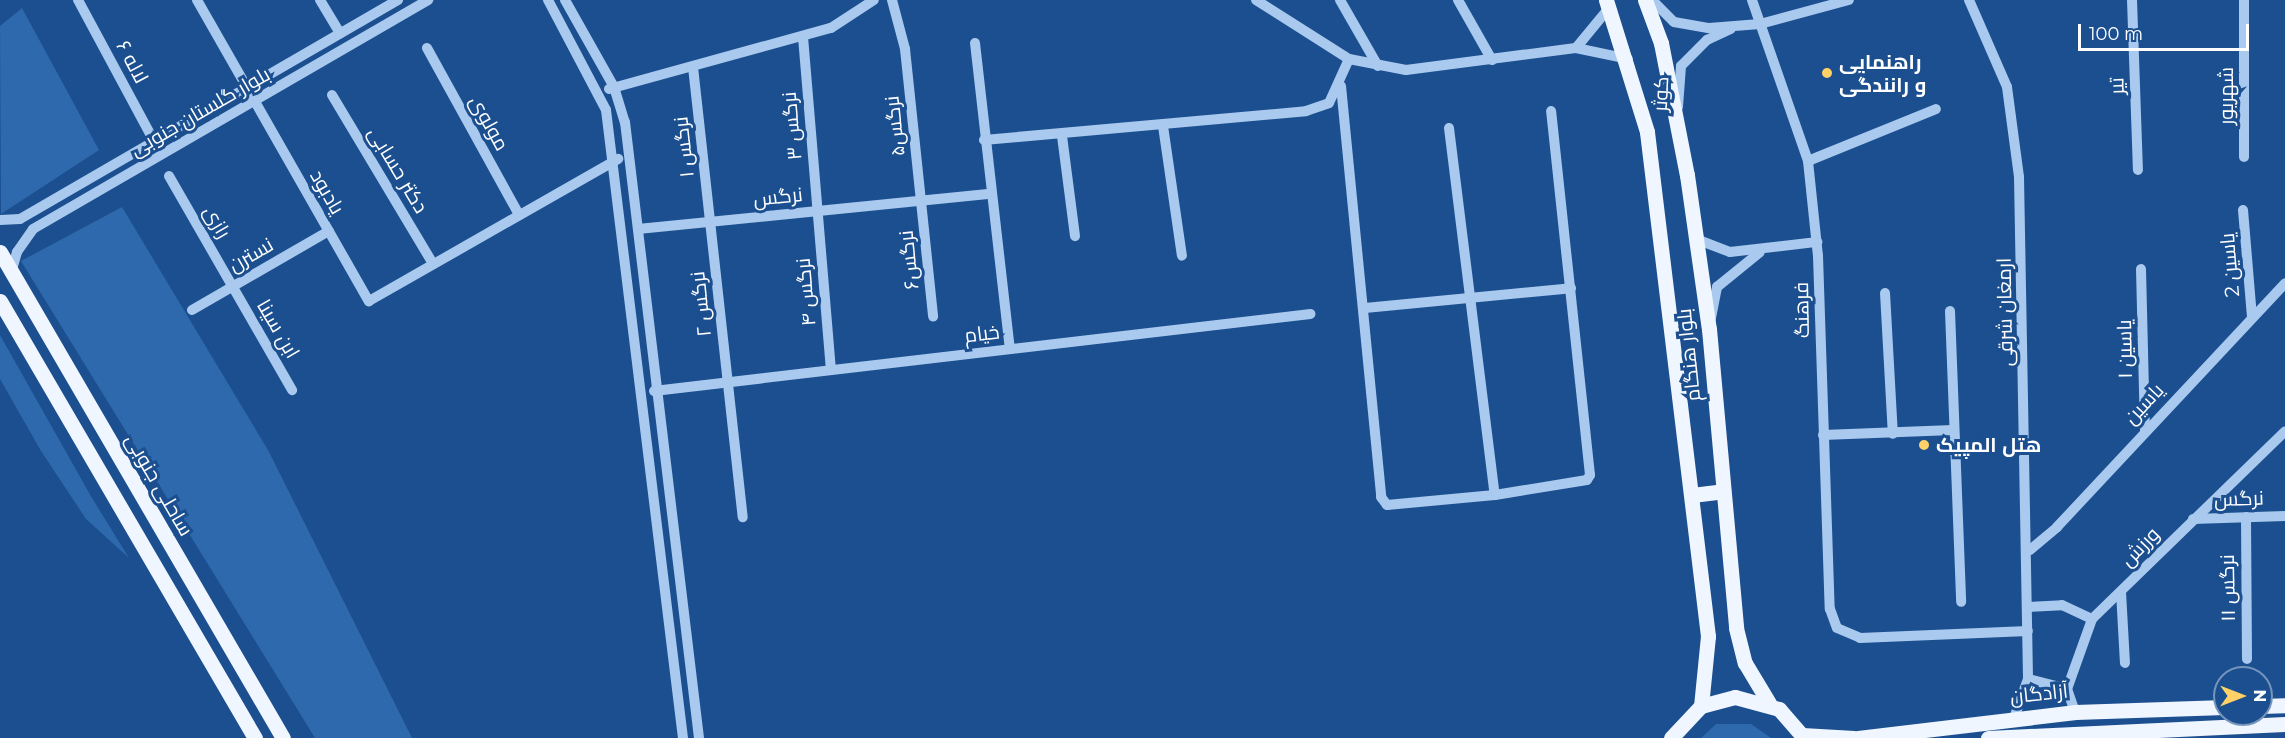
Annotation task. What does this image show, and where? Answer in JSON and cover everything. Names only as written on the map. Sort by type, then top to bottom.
[{"type":"main road","name":"بلوار هنگام","points":[[1645,0],[1661,43],[1678,124],[1696,239],[1709,329],[1739,646],[1769,704]]},
{"type":"main road","name":"بلوار هنگام","points":[[1608,4],[1628,58],[1647,132],[1708,636],[1701,706]]},
{"type":"main road","name":"ساحلی جنوبی","points":[[0,252],[283,738]]},
{"type":"main road","points":[[0,301],[255,738]]},
{"type":"main road","points":[[1692,495],[1723,490]]},
{"type":"main road","points":[[1671,738],[1701,706],[1735,697],[1769,704],[1803,736]]},
{"type":"main road","name":"آزادگان","points":[[1803,736],[1856,738],[2075,712],[2213,707]]},
{"type":"main road","name":"آزادگان","points":[[1988,738],[2285,724]]},
{"type":"street","name":"لاله ۶","points":[[78,0],[154,141]]},
{"type":"street","name":"یادبود","points":[[197,0],[369,301],[433,264]]},
{"type":"street","points":[[320,0],[340,33]]},
{"type":"street","name":"بلوار گلستان جنوبی","points":[[0,220],[20,219],[399,0]]},
{"type":"street","points":[[399,0],[412,6]]},
{"type":"street","name":"بلوار گلستان جنوبی","points":[[26,235],[412,6],[428,0]]},
{"type":"street","points":[[548,0],[601,93],[614,161],[644,392],[683,738]]},
{"type":"street","points":[[565,0],[614,87],[628,153],[659,390],[699,738]]},
{"type":"street","points":[[601,93],[614,87],[831,28],[874,0]]},
{"type":"street","name":"نرگس۵","points":[[892,0],[905,49],[921,200]]},
{"type":"street","points":[[1256,0],[1349,59],[1378,66],[1406,70],[1576,48],[1628,58]]},
{"type":"street","points":[[1340,0],[1378,66]]},
{"type":"street","points":[[1458,0],[1492,60]]},
{"type":"street","name":"کوثر","points":[[1652,0],[1674,22],[1694,27],[1760,24],[1807,5],[1849,0]]},
{"type":"street","name":"فرهنگ","points":[[1752,0],[1808,161],[1817,242],[1830,609],[1837,628],[1860,638],[2028,631]]},
{"type":"street","name":"ارمغان شرقی","points":[[1969,0],[2007,87],[2014,126],[2030,550],[2028,679],[2014,718]]},
{"type":"street","name":"تیر","points":[[2132,0],[2138,170]]},
{"type":"street","name":"شهریور","points":[[2244,0],[2244,157]]},
{"type":"street","points":[[1576,48],[1608,4]]},
{"type":"street","name":"کوثر","points":[[1678,124],[1681,66],[1707,40],[1740,26]]},
{"type":"street","name":"نرگس ۳","points":[[802,37],[817,211]]},
{"type":"street","points":[[975,43],[990,194],[1010,349]]},
{"type":"street","name":"مولوی","points":[[427,48],[519,215]]},
{"type":"street","points":[[984,140],[1062,136],[1306,111],[1329,103],[1341,86],[1349,59]]},
{"type":"street","name":"نرگس ۱","points":[[693,67],[710,222]]},
{"type":"street","points":[[1341,86],[1383,502],[1495,495],[1587,480],[1590,475],[1551,111]]},
{"type":"street","name":"دکتر حسابی","points":[[332,94],[433,264]]},
{"type":"street","points":[[1808,161],[1936,109]]},
{"type":"street","points":[[1163,126],[1182,256]]},
{"type":"street","points":[[1449,128],[1495,495]]},
{"type":"street","points":[[1062,136],[1075,236]]},
{"type":"street","points":[[433,264],[628,153]]},
{"type":"street","name":"رازی","points":[[169,176],[233,286]]},
{"type":"street","name":"نرگس","points":[[638,229],[990,194]]},
{"type":"street","name":"نرگس۶","points":[[921,200],[933,317]]},
{"type":"street","name":"یاسین 2","points":[[2243,210],[2252,317]]},
{"type":"street","name":"نرگس ۴","points":[[817,211],[831,370]]},
{"type":"street","points":[[11,273],[26,235],[20,219]]},
{"type":"street","name":"نرگس ۲","points":[[710,222],[743,517]]},
{"type":"street","name":"نسترن","points":[[192,310],[329,231]]},
{"type":"street","points":[[1696,239],[1712,248],[1760,252],[1817,242]]},
{"type":"street","points":[[1709,329],[1717,288],[1760,252]]},
{"type":"street","name":"یاسین ۱","points":[[2141,269],[2145,429]]},
{"type":"street","name":"یاسین","points":[[2030,550],[2057,527],[2145,429],[2285,283]]},
{"type":"street","name":"ابن سینا","points":[[233,286],[292,390]]},
{"type":"street","points":[[1365,308],[1571,288]]},
{"type":"street","points":[[1885,293],[1893,434]]},
{"type":"street","points":[[1950,311],[1961,602]]},
{"type":"street","name":"خیام","points":[[644,392],[1310,314]]},
{"type":"street","points":[[1823,435],[1893,434],[1953,429]]},
{"type":"street","name":"ورزش","points":[[2067,689],[2092,619],[2285,431]]},
{"type":"street","name":"نرگس","points":[[2193,519],[2285,516]]},
{"type":"street","name":"نرگس ۱۱","points":[[2246,517],[2247,659]]},
{"type":"street","points":[[2121,592],[2125,663]]},
{"type":"street","points":[[2029,607],[2062,605],[2092,619]]},
{"type":"street","points":[[2028,679],[2067,689],[2075,712]]},
{"type":"shaded area","points":[[22,8],[99,150],[1,214],[0,26]]},
{"type":"shaded area","points":[[122,207],[268,450],[412,738],[315,738],[21,261]]},
{"type":"shaded area","points":[[0,335],[92,498],[129,558],[86,519],[41,451],[0,379]]},
{"type":"shaded area","points":[[1716,724],[1751,724],[1771,738],[1701,738]]},
{"type":"place","name":"راهنمایی و رانندگی","points":[[1827,73]]},
{"type":"place","name":"هتل المپیک","points":[[1924,445]]}]
